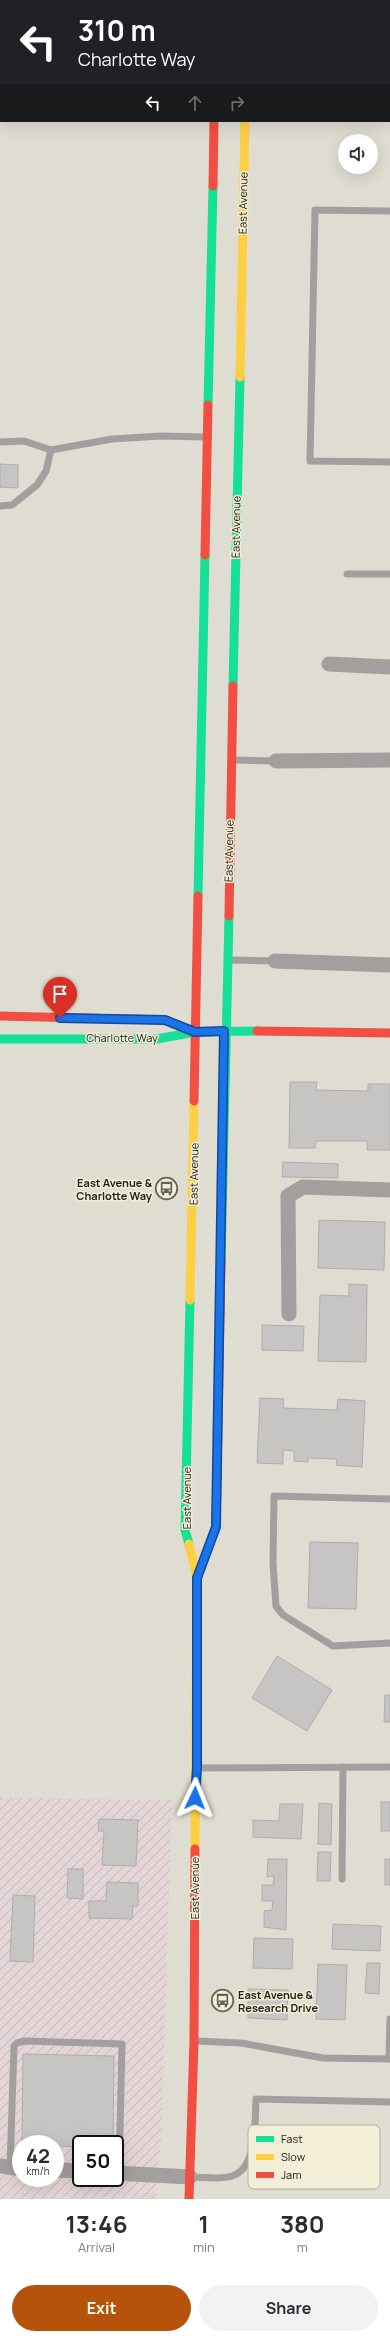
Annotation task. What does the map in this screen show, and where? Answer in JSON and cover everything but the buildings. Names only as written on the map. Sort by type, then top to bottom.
[{"type":"main road","name":"East Avenue","points":[[189,2199],[194,2041],[197,1768],[197,1578],[185,1530],[196,1065],[195,1032],[206,437],[214,122]]},
{"type":"main road","name":"East Avenue","points":[[197,1578],[216,1527],[224,1031],[232,760],[245,122]]},
{"type":"main road","name":"Charlotte Way","points":[[0,1016],[165,1020],[195,1032]]},
{"type":"main road","name":"Charlotte Way","points":[[0,1039],[157,1039],[195,1032],[224,1031],[310,1031],[390,1034]]},
{"type":"street","points":[[329,664],[390,667]]},
{"type":"street","points":[[276,761],[390,760]]},
{"type":"street","points":[[275,961],[390,965]]},
{"type":"street","points":[[289,1314],[288,1196],[303,1187],[390,1190]]},
{"type":"street","points":[[124,2173],[190,2176]]},
{"type":"lane","points":[[390,211],[315,210],[310,461],[390,462]]},
{"type":"lane","points":[[0,442],[24,441],[51,450],[112,439],[161,436],[206,437]]},
{"type":"lane","points":[[0,506],[12,505],[36,485],[46,471],[51,450]]},
{"type":"lane","points":[[347,574],[390,574]]},
{"type":"lane","points":[[232,760],[276,761]]},
{"type":"lane","points":[[226,960],[275,961]]},
{"type":"lane","points":[[390,1499],[274,1496],[273,1563],[276,1606],[283,1616],[333,1646],[390,1643]]},
{"type":"lane","points":[[342,1879],[343,1767]]},
{"type":"lane","points":[[197,1768],[390,1767]]},
{"type":"lane","points":[[194,2041],[241,2043],[323,2058],[390,2058],[390,2019]]},
{"type":"lane","points":[[10,2167],[14,2046],[17,2043],[122,2044],[118,2135]]},
{"type":"lane","points":[[255,2125],[256,2099],[390,2102]]},
{"type":"lane","points":[[190,2176],[230,2177],[241,2173],[248,2162]]},
{"type":"shaded area","points":[[0,1798],[172,1800],[161,2139],[155,2199],[0,2199]]},
{"type":"traffic: fast","points":[[208,405],[213,186]]},
{"type":"traffic: fast","points":[[233,686],[240,377]]},
{"type":"traffic: fast","points":[[198,896],[205,555]]},
{"type":"traffic: fast","points":[[221,1262],[229,916]]},
{"type":"traffic: fast","points":[[0,1039],[157,1039],[195,1032],[257,1031]]},
{"type":"traffic: fast","points":[[189,1544],[185,1530],[190,1300]]},
{"type":"traffic: slow","points":[[240,377],[245,122]]},
{"type":"traffic: slow","points":[[190,1300],[194,1101]]},
{"type":"traffic: slow","points":[[189,1544],[197,1578],[195,1849]]},
{"type":"traffic: jam","points":[[213,186],[214,122]]},
{"type":"traffic: jam","points":[[205,555],[208,405]]},
{"type":"traffic: jam","points":[[229,916],[233,686]]},
{"type":"traffic: jam","points":[[194,1101],[198,896]]},
{"type":"traffic: jam","points":[[0,1016],[165,1020],[195,1032]]},
{"type":"traffic: jam","points":[[257,1031],[390,1033]]},
{"type":"traffic: jam","points":[[197,1578],[216,1527],[221,1262]]},
{"type":"traffic: jam","points":[[189,2199],[194,2041],[195,1849]]},
{"type":"place","name":"East Avenue & Charlotte Way","points":[[167,1189]]},
{"type":"place","name":"East Avenue & Research Drive","points":[[223,2001]]},
{"type":"route","points":[[60,1018],[165,1020],[195,1032],[224,1031],[216,1527],[197,1578],[197,1768],[195,1798]]}]
